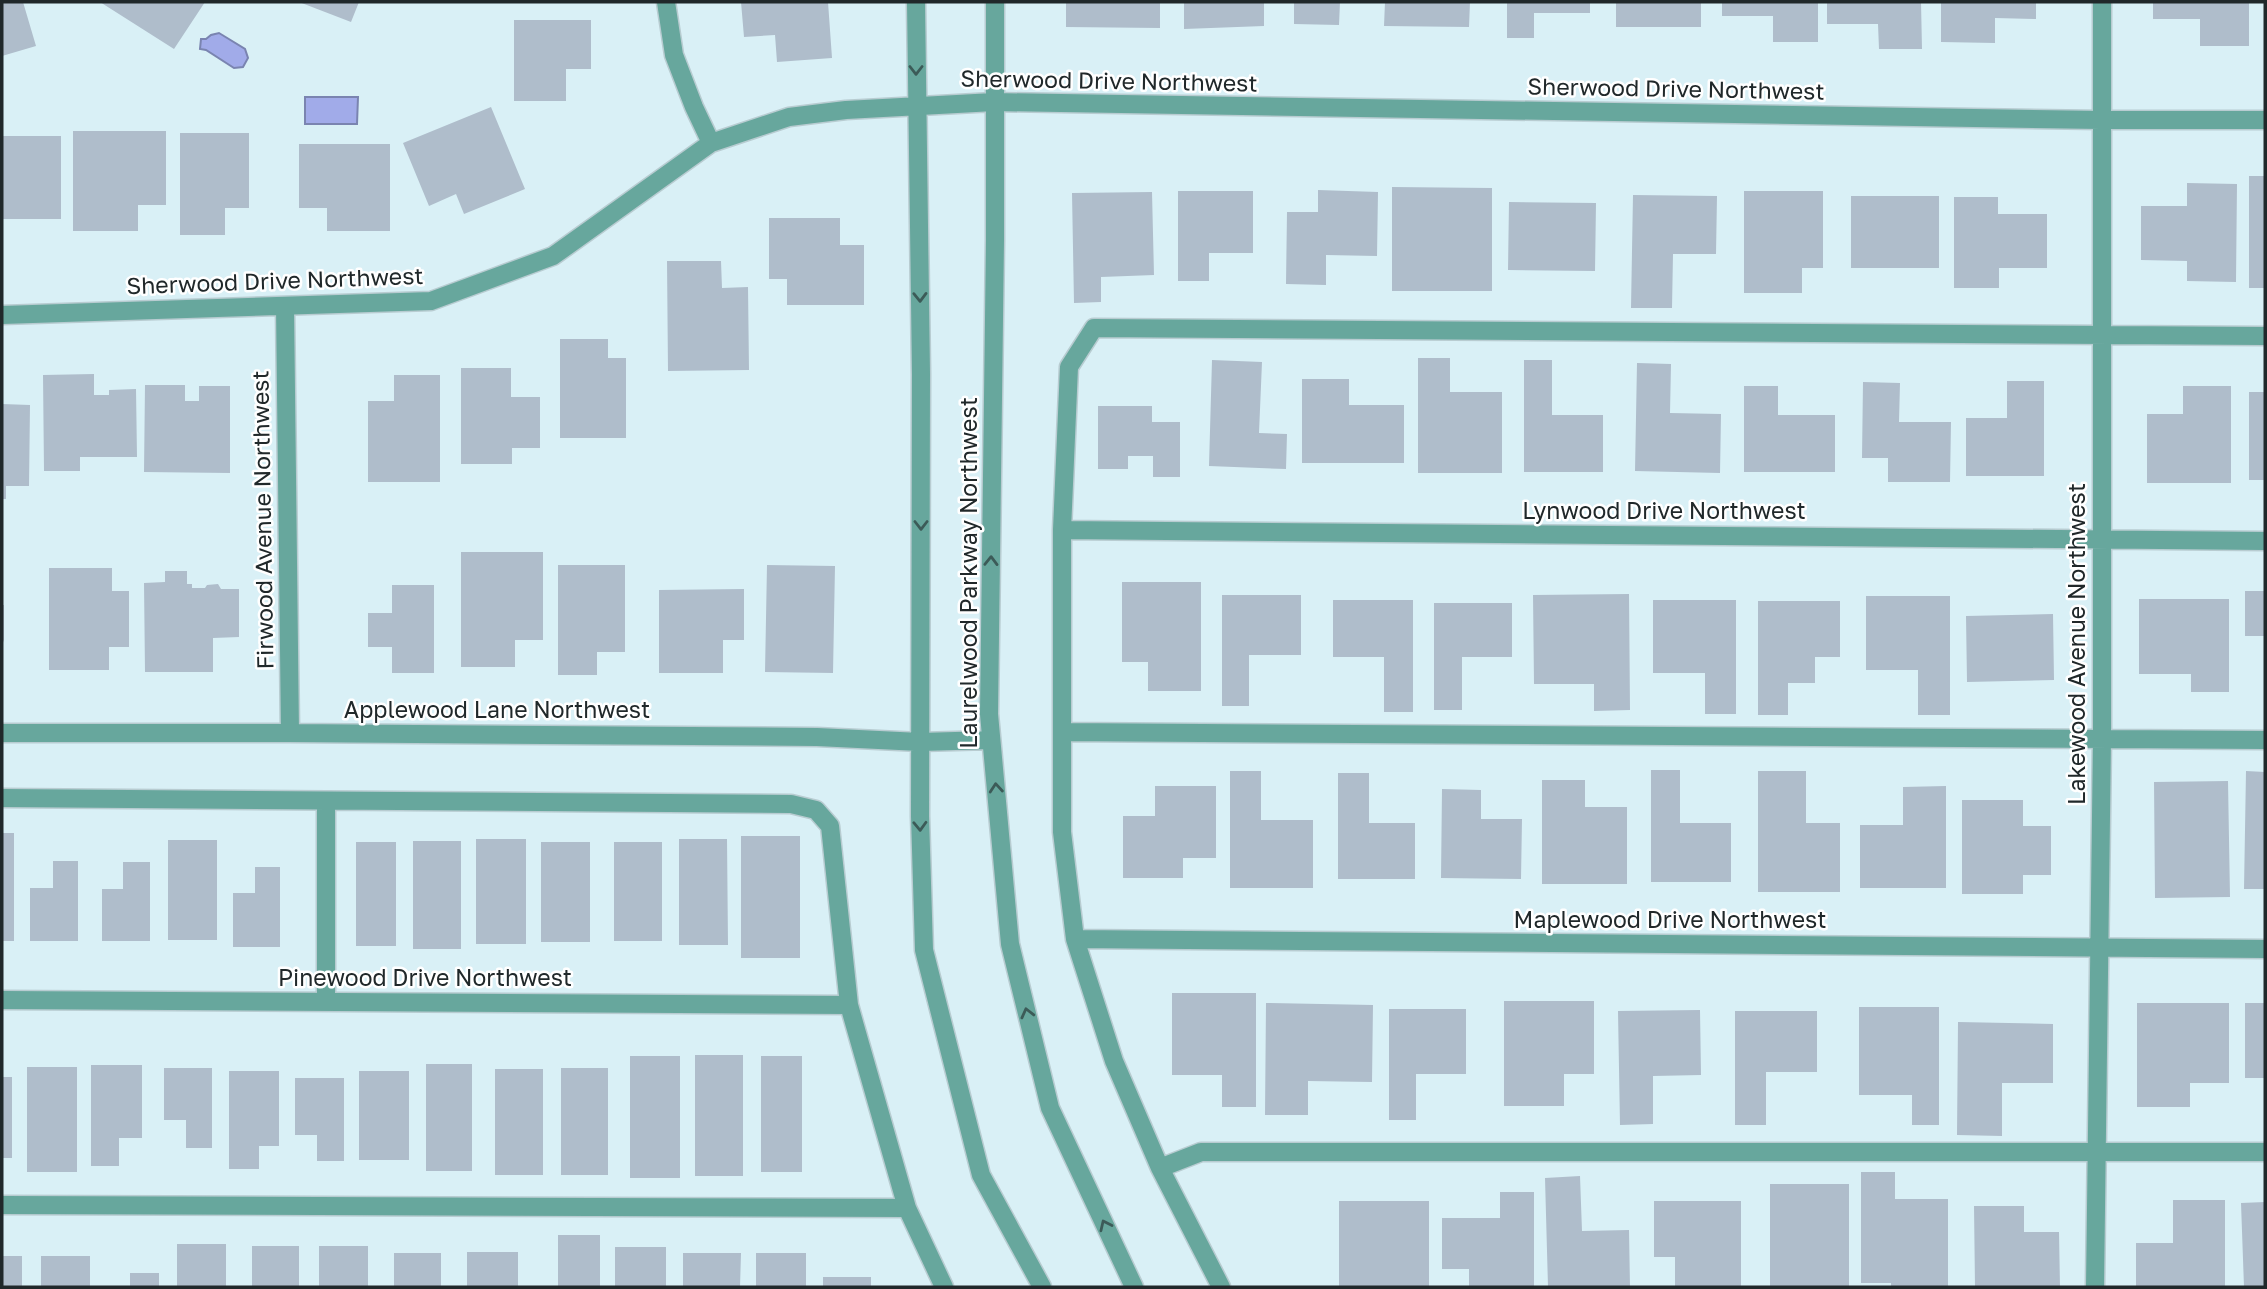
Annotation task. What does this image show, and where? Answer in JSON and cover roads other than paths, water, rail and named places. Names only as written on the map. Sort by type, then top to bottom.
[{"type":"street","points":[[666,2],[674,55],[711,143]]},
{"type":"street","points":[[916,2],[921,374],[920,743],[924,950],[981,1175],[1042,1287]]},
{"type":"street","name":"Laurelwood Parkway Northwest","points":[[995,2],[989,713],[1010,944],[1050,1108],[1134,1287]]},
{"type":"street","name":"Lakewood Avenue Northwest","points":[[2095,1287],[2102,738],[2102,2]]},
{"type":"street","name":"Sherwood Drive Northwest","points":[[2,315],[431,301],[553,256],[711,143],[789,117],[846,110],[994,102],[2101,120],[2265,120]]},
{"type":"street","name":"Firwood Avenue Northwest","points":[[285,306],[290,733]]},
{"type":"street","points":[[1221,1287],[1160,1168],[1114,1061],[1075,939],[1062,832],[1062,530],[1069,367],[1094,328],[2265,336]]},
{"type":"street","name":"Lynwood Drive Northwest","points":[[1062,530],[2265,541]]},
{"type":"street","points":[[1062,732],[2265,740]]},
{"type":"street","name":"Applewood Lane Northwest","points":[[2,733],[817,737],[920,743],[991,740]]},
{"type":"street","points":[[2,798],[792,804],[816,810],[830,826],[849,1005],[907,1208],[944,1287]]},
{"type":"street","points":[[326,801],[326,1002]]},
{"type":"street","name":"Maplewood Drive Northwest","points":[[1075,939],[2265,949]]},
{"type":"street","name":"Pinewood Drive Northwest","points":[[2,1000],[849,1005]]},
{"type":"street","points":[[1160,1168],[1201,1152],[2265,1152]]},
{"type":"street","points":[[2,1205],[907,1208]]},
{"type":"water","points":[[219,33],[245,49],[248,58],[243,67],[234,68],[200,49],[201,39]]},
{"type":"water","points":[[305,97],[358,97],[357,124],[305,124]]}]
